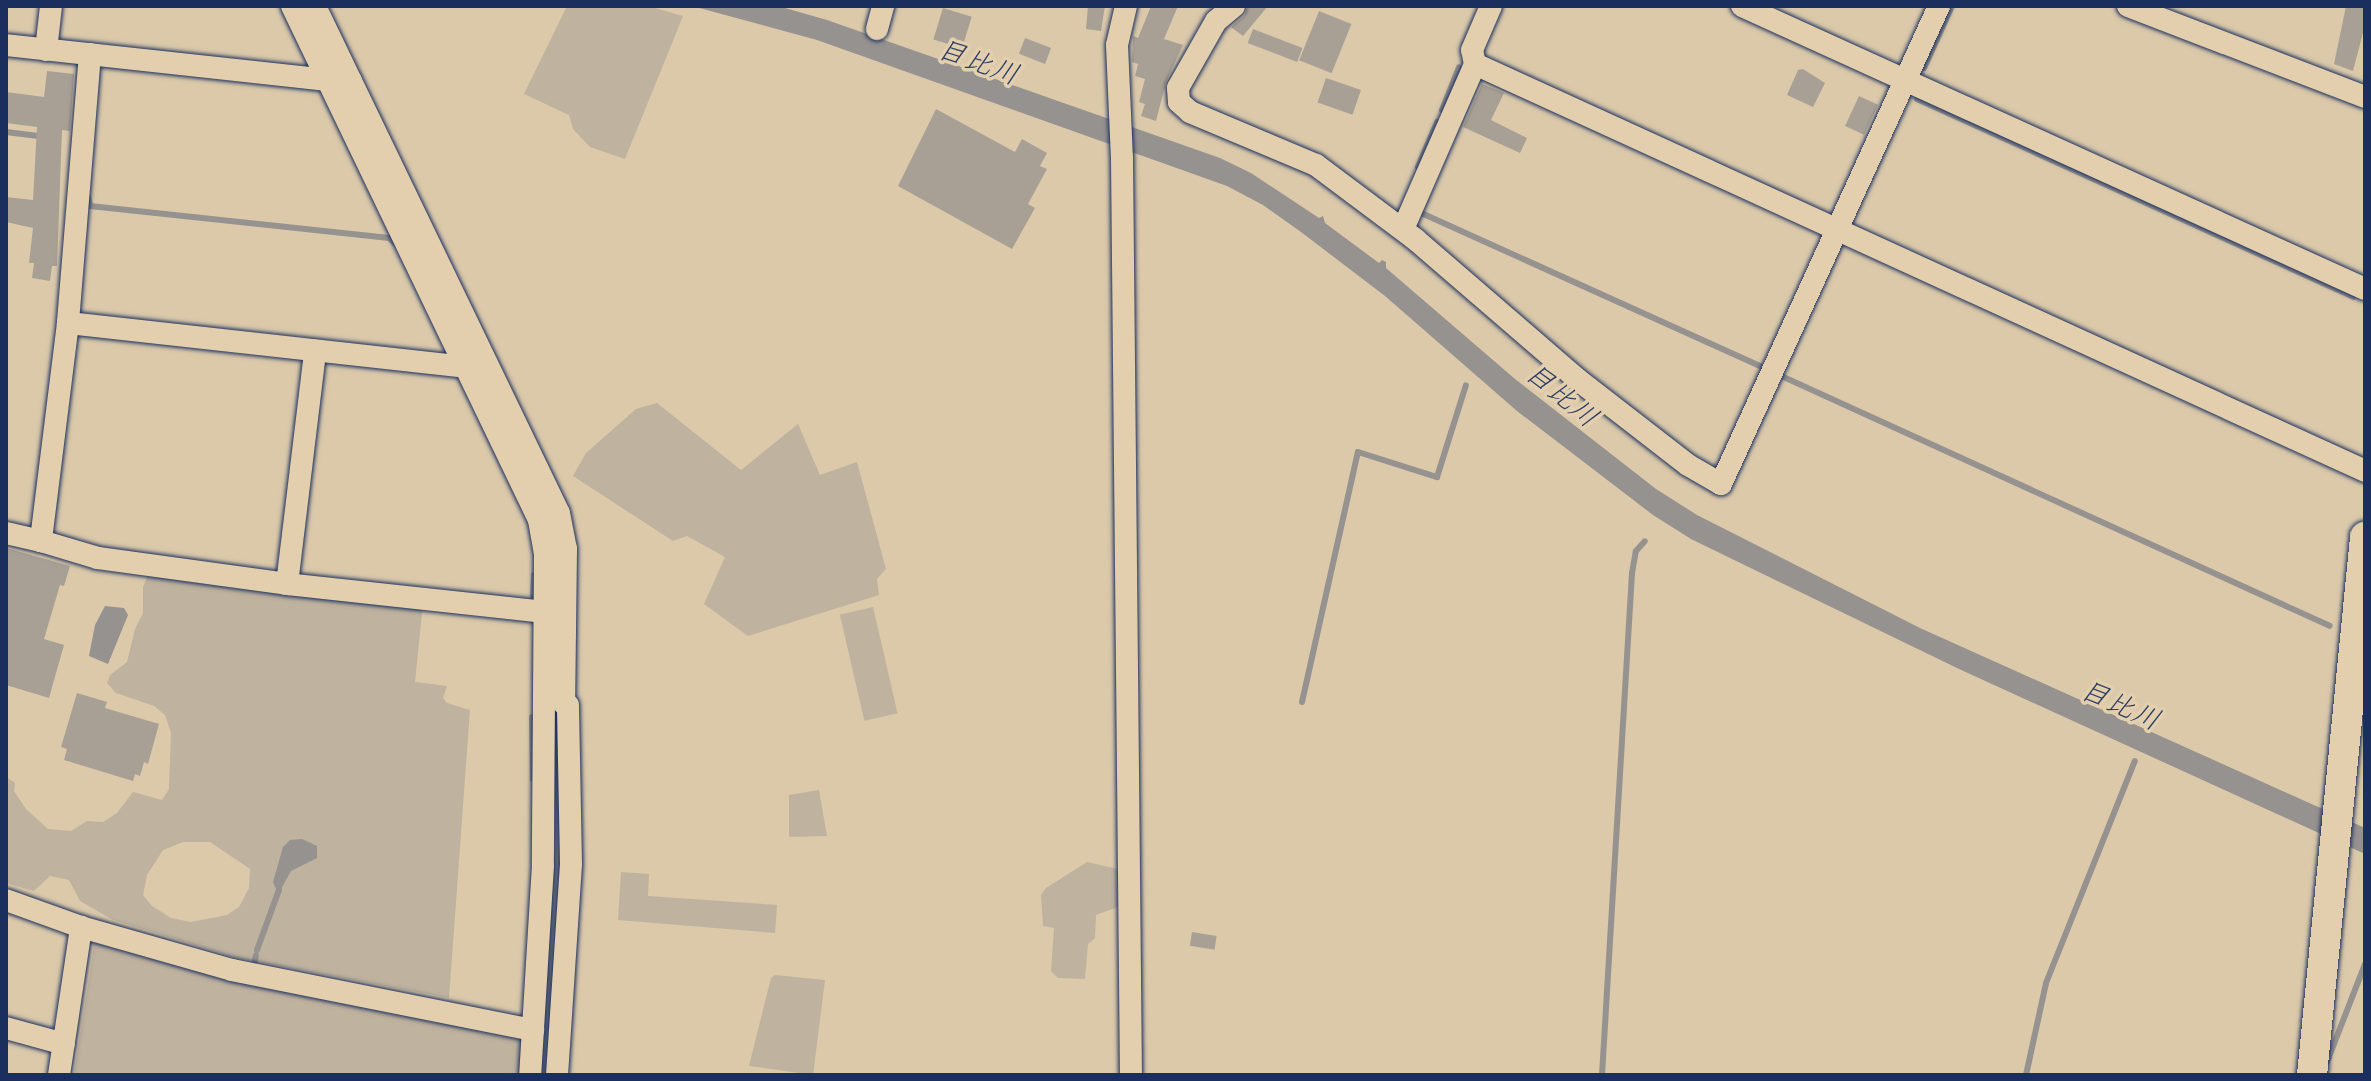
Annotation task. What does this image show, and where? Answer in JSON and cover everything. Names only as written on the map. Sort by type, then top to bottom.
[{"type":"street","points":[[46,50],[51,6]]},
{"type":"street","points":[[292,6],[336,84],[559,513],[566,549],[562,705],[571,864],[557,1075]]},
{"type":"street","points":[[315,6],[336,84],[464,367],[539,520],[545,553],[543,612],[562,705],[543,865],[530,1075]]},
{"type":"street","points":[[877,29],[883,6]]},
{"type":"street","points":[[1126,6],[1117,45],[1122,158],[1131,1075]]},
{"type":"street","points":[[1234,6],[1216,21],[1178,88],[1179,102],[1190,112],[1316,165],[1403,229],[1577,379],[1688,465],[1721,484],[1939,6]]},
{"type":"street","points":[[1403,229],[1475,64],[1472,50],[1491,6]]},
{"type":"street","points":[[1742,6],[2365,289]]},
{"type":"street","points":[[2132,7],[2365,97]]},
{"type":"street","points":[[6,45],[336,84]]},
{"type":"street","points":[[41,541],[68,323],[90,54]]},
{"type":"street","points":[[1475,64],[2365,471]]},
{"type":"street","points":[[68,323],[464,367]]},
{"type":"street","points":[[287,584],[315,351]]},
{"type":"street","points":[[6,533],[98,558],[287,584],[543,612]]},
{"type":"street","points":[[2312,1075],[2341,807],[2365,537]]},
{"type":"street","points":[[6,900],[81,927],[232,970],[533,1030]]},
{"type":"street","points":[[59,1075],[81,927]]},
{"type":"street","points":[[6,1028],[64,1044]]},
{"type":"shaded area","points":[[567,6],[648,6],[683,16],[625,159],[590,147],[573,129],[569,115],[524,94]]},
{"type":"shaded area","points":[[692,6],[778,6],[827,20],[1220,158],[1251,173],[1319,218],[1323,216],[1325,223],[1379,263],[1382,260],[1386,262],[1386,268],[1515,379],[1656,489],[1697,515],[1920,628],[2365,828],[2365,854],[1959,669],[1691,539],[1653,515],[1517,411],[1385,296],[1301,232],[1263,205],[1227,186],[817,40]]},
{"type":"shaded area","points":[[657,403],[741,470],[798,424],[820,475],[857,462],[886,569],[877,579],[879,595],[748,636],[704,604],[725,557],[687,536],[673,541],[573,476],[586,453],[636,409]]},
{"type":"shaded area","points":[[149,573],[423,604],[415,682],[447,686],[443,698],[447,703],[470,710],[449,998],[238,958],[113,920],[80,901],[69,880],[50,876],[34,891],[6,883],[6,777],[15,783],[14,791],[26,809],[48,829],[71,831],[87,821],[103,822],[117,813],[133,792],[162,800],[169,789],[171,733],[165,715],[154,706],[116,693],[107,683],[110,675],[127,662],[135,629],[143,613],[143,587]],"holes":[[[183,842],[210,842],[250,869],[249,888],[239,907],[227,915],[191,922],[171,918],[152,906],[143,895],[147,875],[163,850]]]},
{"type":"shaded area","points":[[105,606],[124,608],[128,615],[108,664],[89,656],[95,625]]},
{"type":"shaded area","points":[[873,607],[898,713],[864,721],[840,615]]},
{"type":"shaded area","points":[[819,790],[827,836],[789,837],[789,795]]},
{"type":"shaded area","points":[[302,839],[317,846],[317,858],[291,871],[281,889],[276,889],[273,882],[283,847],[290,840]]},
{"type":"shaded area","points":[[1087,862],[1122,870],[1123,905],[1096,915],[1095,938],[1088,944],[1085,979],[1058,978],[1051,971],[1054,928],[1043,926],[1041,895],[1046,888]]},
{"type":"shaded area","points":[[621,872],[649,874],[648,896],[777,905],[775,933],[618,920]]},
{"type":"shaded area","points":[[95,940],[524,1037],[521,1075],[74,1075]]},
{"type":"shaded area","points":[[775,975],[825,980],[813,1075],[749,1066],[771,978]]},
{"type":"building","points":[[1088,6],[1105,6],[1101,31],[1086,29]]},
{"type":"building","points":[[1151,6],[1178,6],[1164,39],[1183,45],[1166,82],[1156,121],[1141,116],[1145,104],[1139,102],[1145,79],[1135,76],[1138,64],[1132,62],[1133,36],[1138,38]]},
{"type":"building","points":[[1248,6],[1268,6],[1243,36],[1231,27],[1244,16]]},
{"type":"building","points":[[2346,6],[2365,6],[2365,25],[2353,71],[2334,64]]},
{"type":"building","points":[[943,8],[972,17],[962,48],[933,40]]},
{"type":"building","points":[[1319,11],[1351,24],[1332,73],[1299,60]]},
{"type":"building","points":[[1253,29],[1302,48],[1297,62],[1248,43]]},
{"type":"building","points":[[1025,38],[1051,48],[1045,64],[1019,54]]},
{"type":"building","points":[[1803,69],[1825,83],[1813,107],[1787,95],[1798,70]]},
{"type":"building","points":[[47,71],[74,74],[70,131],[62,130],[57,266],[52,266],[50,281],[32,278],[34,263],[29,263],[33,228],[6,222],[6,197],[33,200],[37,127],[6,123],[6,92],[44,97]]},
{"type":"building","points":[[1326,78],[1361,90],[1353,115],[1318,103]]},
{"type":"building","points":[[1482,84],[1504,93],[1491,120],[1527,138],[1520,153],[1463,127]]},
{"type":"building","points":[[1859,96],[1878,105],[1864,135],[1845,126]]},
{"type":"building","points":[[936,109],[1015,152],[1022,139],[1047,153],[1040,166],[1047,169],[1028,204],[1035,208],[1012,249],[898,186]]},
{"type":"building","points":[[6,548],[70,566],[64,586],[60,585],[44,639],[64,645],[49,698],[6,685]]},
{"type":"building","points":[[77,693],[107,702],[105,708],[159,724],[148,764],[144,762],[140,776],[135,774],[133,781],[64,760],[67,749],[61,747]]},
{"type":"building","points":[[1192,932],[1217,936],[1215,950],[1190,946]]},
{"type":"waterway","points":[[1924,68],[1952,6]]},
{"type":"waterway","points":[[1442,110],[1459,67]]},
{"type":"waterway","points":[[1917,99],[2353,297]]},
{"type":"waterway","points":[[1418,167],[1437,122]]},
{"type":"waterway","points":[[6,132],[45,137]]},
{"type":"waterway","points":[[88,197],[90,206],[389,238],[397,245]]},
{"type":"waterway","points":[[1419,212],[1764,368]]},
{"type":"waterway","points":[[1779,375],[2330,626]]},
{"type":"waterway","points":[[1302,702],[1358,452],[1437,477],[1466,385]]},
{"type":"waterway","points":[[1602,1075],[1632,573],[1636,551],[1645,541]]},
{"type":"waterway","points":[[533,595],[534,575]]},
{"type":"waterway","points":[[544,1075],[558,848],[555,709]]},
{"type":"waterway","points":[[532,717],[533,779]]},
{"type":"waterway","points":[[2026,1075],[2046,983],[2135,761]]},
{"type":"waterway","points":[[257,950],[279,890]]},
{"type":"waterway","points":[[254,966],[256,955]]},
{"type":"waterway","points":[[2327,1062],[2365,964]]},
{"type":"water label","name":"目比川","points":[[978,63]]},
{"type":"water label","name":"目比川","points":[[1561,396]]},
{"type":"water label","name":"目比川","points":[[2120,706]]}]
